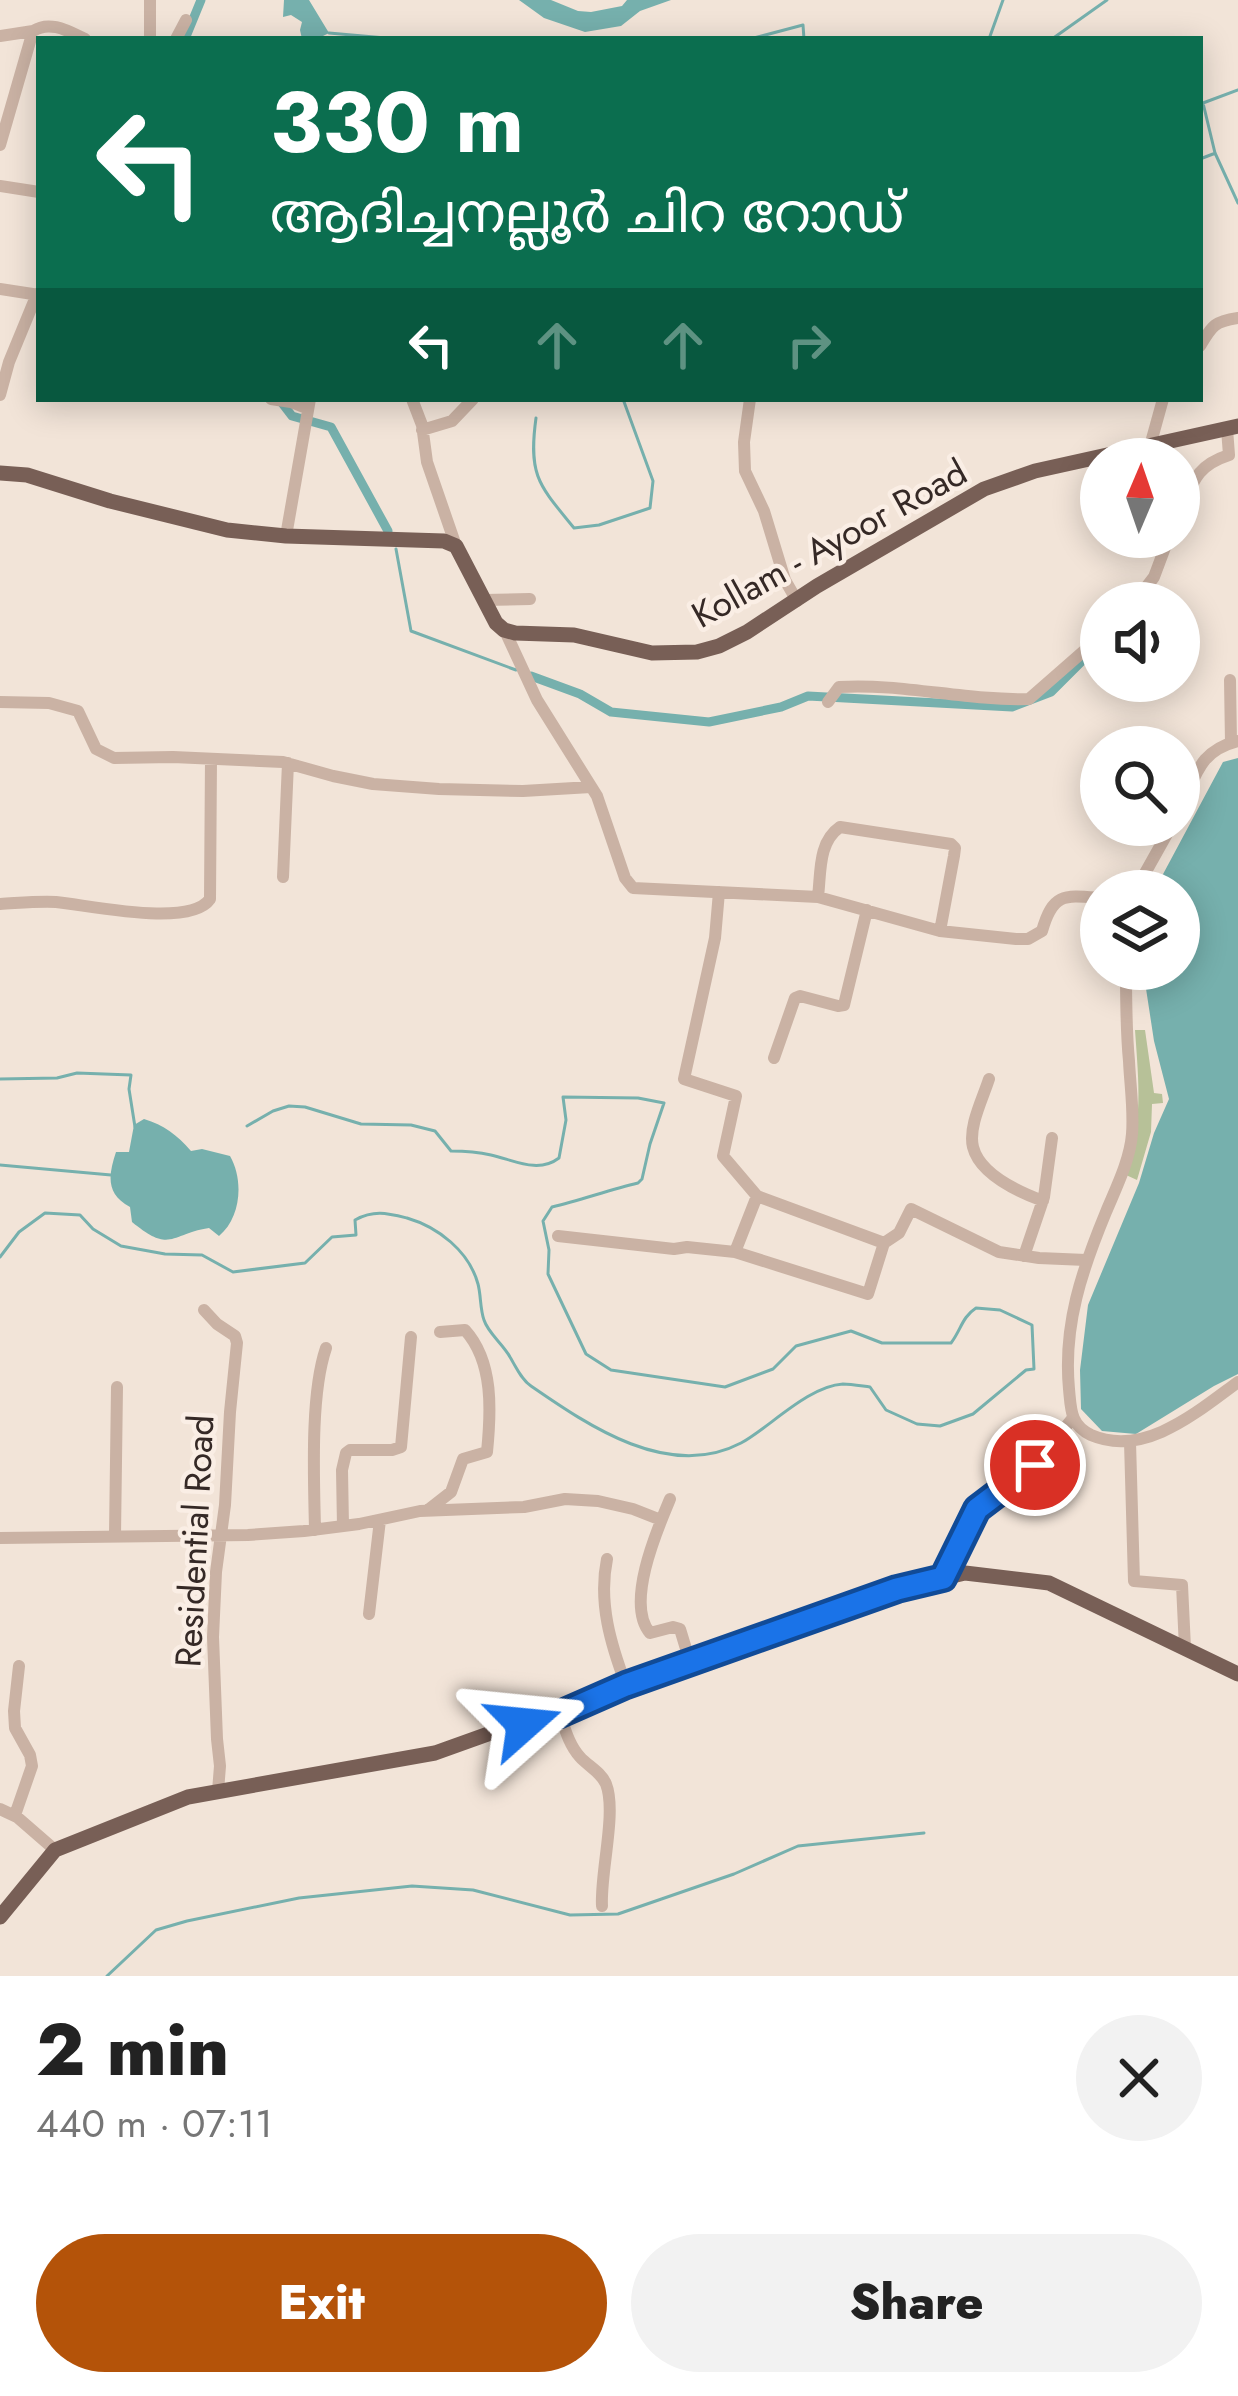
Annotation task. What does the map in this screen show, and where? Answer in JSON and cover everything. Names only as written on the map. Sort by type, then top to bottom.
[{"type":"main road","name":"Kollam - Ayoor Road","points":[[1186,438],[1232,428]]},
{"type":"main road","name":"Kollam - Ayoor Road","points":[[506,631],[574,634],[652,652],[697,652],[719,646],[984,489],[1080,461]]},
{"type":"main road","points":[[0,473],[28,476],[227,530],[424,539],[456,546],[496,622],[506,631]]},
{"type":"main road","points":[[0,1917],[55,1850],[188,1796],[435,1753],[560,1714],[626,1685],[897,1589],[965,1573],[1049,1583],[1238,1674]]},
{"type":"street","points":[[150,0],[150,36]]},
{"type":"street","points":[[178,36],[186,20]]},
{"type":"street","points":[[0,36],[43,26],[78,36]]},
{"type":"street","points":[[0,145],[33,31]]},
{"type":"street","points":[[0,186],[36,192]]},
{"type":"street","points":[[0,289],[36,295]]},
{"type":"street","points":[[0,394],[36,300]]},
{"type":"street","points":[[1203,341],[1218,322],[1237,318]]},
{"type":"street","points":[[413,402],[427,462],[456,546]]},
{"type":"street","points":[[422,430],[452,421],[470,402]]},
{"type":"street","points":[[749,402],[745,471],[797,601]]},
{"type":"street","points":[[1152,438],[1162,402]]},
{"type":"street","points":[[286,536],[308,403]]},
{"type":"street","points":[[1200,472],[1210,461],[1229,455],[1232,428]]},
{"type":"street","points":[[484,600],[530,599]]},
{"type":"street","points":[[506,631],[537,700],[591,787],[628,884],[646,890],[792,893],[940,931],[1028,939],[1042,931],[1052,904],[1068,896],[1080,897]]},
{"type":"street","points":[[828,703],[839,687],[861,686],[969,698],[1029,699],[1080,654]]},
{"type":"street","points":[[1200,768],[1214,748],[1235,742],[1231,680]]},
{"type":"street","points":[[0,702],[49,703],[78,711],[96,749],[114,758],[288,763],[333,776],[417,788],[524,791],[591,787]]},
{"type":"street","points":[[0,904],[54,902],[146,914],[207,906],[211,760]]},
{"type":"street","points":[[283,878],[288,763]]},
{"type":"street","points":[[818,897],[826,840],[833,830],[841,827],[951,844],[954,856],[940,931]]},
{"type":"street","points":[[719,892],[715,938],[684,1079],[736,1096],[723,1156],[757,1196],[884,1243]]},
{"type":"street","points":[[774,1058],[795,998],[844,1004],[867,910]]},
{"type":"street","points":[[1126,990],[1132,1136],[1070,1317],[1067,1369],[1072,1419],[1096,1437],[1130,1442],[1154,1435],[1238,1382]]},
{"type":"street","points":[[989,1079],[974,1129],[974,1148],[994,1174],[1042,1201]]},
{"type":"street","points":[[1024,1256],[1042,1201],[1052,1138]]},
{"type":"street","points":[[735,1252],[757,1196]]},
{"type":"street","points":[[558,1236],[735,1252],[868,1294],[884,1243],[899,1233],[911,1209],[999,1252],[1086,1260]]},
{"type":"street","name":"Residential Road","points":[[205,1310],[236,1336],[237,1343],[213,1637],[218,1791]]},
{"type":"street","points":[[428,1510],[451,1492],[463,1459],[487,1452],[492,1406],[477,1343],[465,1330],[440,1332]]},
{"type":"street","points":[[343,1526],[341,1470],[346,1453],[401,1447],[411,1337]]},
{"type":"street","points":[[315,1530],[316,1415],[326,1348]]},
{"type":"street","points":[[115,1536],[117,1387]]},
{"type":"street","points":[[943,1578],[977,1509],[1035,1465],[1072,1419]]},
{"type":"street","points":[[1130,1442],[1134,1582],[1182,1585],[1185,1648]]},
{"type":"street","points":[[0,1538],[315,1530],[428,1510],[524,1508],[565,1499],[598,1501],[661,1520]]},
{"type":"street","points":[[670,1499],[645,1564],[644,1625],[650,1633],[680,1629],[691,1663]]},
{"type":"street","points":[[369,1614],[380,1520]]},
{"type":"street","points":[[607,1559],[604,1603],[626,1685]]},
{"type":"street","points":[[1220,1665],[1238,1665]]},
{"type":"street","points":[[15,1816],[32,1771],[30,1756],[15,1728],[19,1666]]},
{"type":"street","points":[[560,1714],[577,1755],[607,1787],[602,1906]]},
{"type":"street","points":[[0,1809],[55,1850]]},
{"type":"green space","points":[[1135,1030],[1145,1030],[1154,1093],[1162,1094],[1163,1103],[1152,1104],[1151,1132],[1137,1180],[1126,1175],[1137,1120]]},
{"type":"water","points":[[284,0],[309,0],[329,33],[301,36],[302,22],[291,15],[283,17]]},
{"type":"water","points":[[519,0],[551,0],[591,12],[622,6],[627,0],[671,0],[640,11],[621,26],[585,32],[544,18]]},
{"type":"water","points":[[1238,758],[1238,1374],[1136,1434],[1102,1431],[1081,1409],[1080,1370],[1088,1305],[1169,1099],[1146,990],[1200,990],[1200,870],[1165,870],[1178,846],[1200,846],[1200,805],[1223,762]]},
{"type":"water","points":[[144,1119],[170,1131],[191,1151],[230,1156],[238,1198],[232,1219],[219,1236],[209,1228],[163,1240],[132,1222],[130,1207],[113,1190],[111,1169],[116,1152],[129,1152],[134,1125]]},
{"type":"waterway","points":[[186,36],[201,0]]},
{"type":"waterway","points":[[990,36],[1003,0]]},
{"type":"waterway","points":[[1056,36],[1107,0]]},
{"type":"waterway","points":[[761,36],[803,25],[804,36]]},
{"type":"waterway","points":[[329,33],[363,36]]},
{"type":"waterway","points":[[1238,90],[1203,103],[1215,153],[1238,203]]},
{"type":"waterway","points":[[1203,158],[1213,154]]},
{"type":"waterway","points":[[281,402],[292,416],[331,427],[388,531]]},
{"type":"waterway","points":[[536,418],[535,467],[544,490],[574,528],[599,525],[650,508],[653,481],[624,402]]},
{"type":"waterway","points":[[396,549],[411,631],[516,670]]},
{"type":"waterway","points":[[531,676],[580,694],[611,712],[709,722],[781,707],[808,696],[1012,707],[1051,692],[1080,663]]},
{"type":"waterway","points":[[0,1079],[77,1073],[131,1075],[135,1127]]},
{"type":"waterway","points":[[0,1257],[19,1232],[45,1213],[80,1215],[121,1246],[202,1255],[233,1272],[305,1263],[332,1237],[356,1235],[355,1220],[368,1215],[407,1218],[430,1227],[460,1251],[474,1272],[486,1325],[527,1383],[604,1432],[658,1452],[686,1456],[741,1443],[830,1386],[870,1387],[886,1410],[917,1424],[940,1426],[973,1414],[1026,1370],[1034,1369],[1032,1325],[1000,1310],[976,1308],[951,1343],[882,1343],[851,1331],[796,1346],[773,1369],[725,1387],[611,1370],[586,1354],[548,1274],[543,1221],[552,1207],[638,1183],[664,1103],[563,1097],[566,1120],[559,1158],[543,1165],[451,1151],[435,1131],[411,1125],[361,1124],[305,1107],[273,1111],[247,1126]]},
{"type":"waterway","points":[[0,1165],[111,1175]]},
{"type":"waterway","points":[[107,1976],[156,1930],[299,1898],[412,1886],[473,1890],[570,1915],[618,1914],[798,1846],[924,1833]]},
{"type":"route","points":[[524,1724],[897,1589],[943,1578],[977,1509],[1035,1465]]}]
